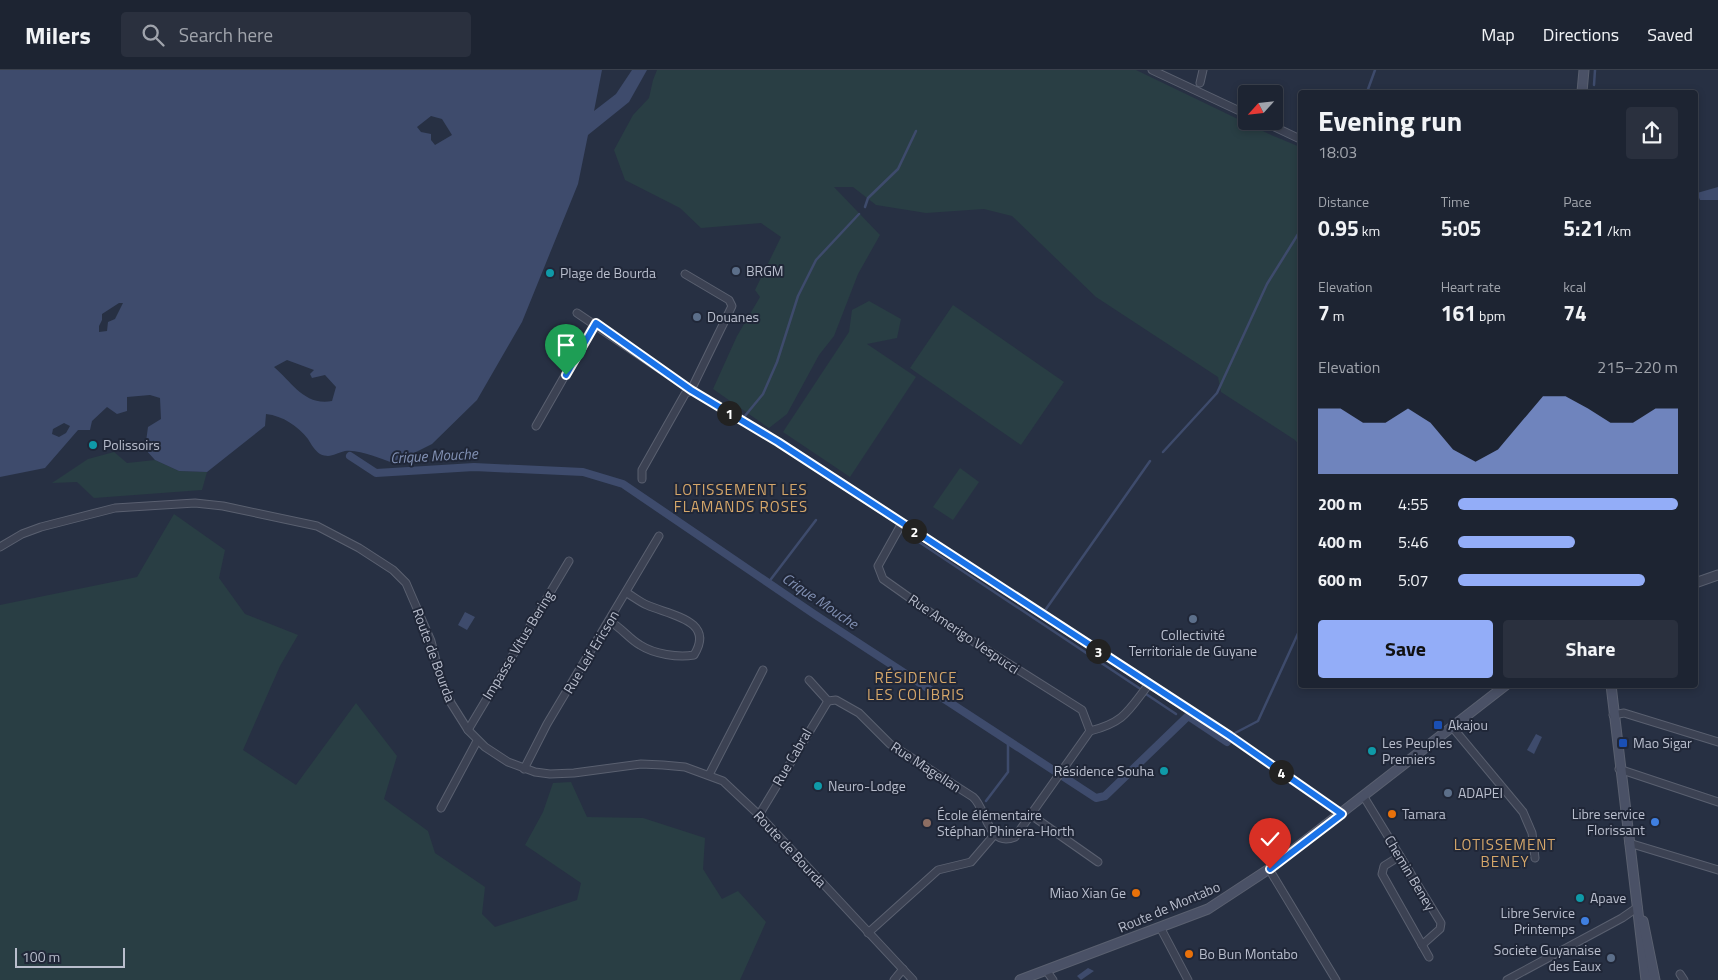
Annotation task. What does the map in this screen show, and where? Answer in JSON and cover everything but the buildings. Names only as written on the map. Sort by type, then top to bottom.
[{"type":"main road","points":[[1582,90],[1584,70]]},
{"type":"main road","name":"Route de Montabo","points":[[1020,980],[1208,908],[1270,869],[1502,688]]},
{"type":"main road","points":[[1605,688],[1613,715]]},
{"type":"main road","points":[[1610,688],[1646,980]]},
{"type":"main road","points":[[1638,906],[1646,930],[1655,980]]},
{"type":"main road","name":"Route de Montabo","points":[[1035,980],[1046,970]]},
{"type":"street","points":[[1152,70],[1238,110]]},
{"type":"street","points":[[1200,83],[1203,70]]},
{"type":"street","points":[[1281,130],[1298,138]]},
{"type":"street","points":[[642,479],[642,470],[685,394],[691,390],[732,306],[729,300],[685,274]]},
{"type":"street","points":[[577,313],[596,323],[691,390],[778,442],[1230,736],[1342,814]]},
{"type":"street","points":[[536,426],[596,323]]},
{"type":"street","name":"Route de Bourda","points":[[0,547],[22,534],[42,527],[114,508],[195,503],[223,506],[316,526],[359,548],[394,570],[406,583],[431,641],[440,676],[451,703],[477,741],[508,762],[524,769],[550,774],[641,764],[685,767],[723,781],[759,815],[913,980]]},
{"type":"street","name":"Rue Amerigo Vespucci","points":[[902,523],[878,566],[883,579],[955,630],[1082,710],[1090,731]]},
{"type":"street","name":"Rue Leif Ericson","points":[[524,769],[547,724],[627,593],[659,536]]},
{"type":"street","name":"Impasse Vitus Bering","points":[[468,730],[569,560]]},
{"type":"street","points":[[1698,582],[1718,575]]},
{"type":"street","points":[[609,621],[618,626],[640,646],[684,657],[694,655],[700,645],[699,632],[686,619],[647,605],[627,593]]},
{"type":"street","points":[[709,775],[763,670]]},
{"type":"street","name":"Rue Magellan","points":[[809,680],[828,701],[836,700],[859,713],[890,744],[973,797],[981,808],[986,824],[994,834]]},
{"type":"street","points":[[868,933],[938,870],[971,862],[994,834],[1009,839],[1016,837],[1090,731],[1110,726],[1121,719],[1149,684]]},
{"type":"street","name":"Rue Cabral","points":[[759,815],[828,701]]},
{"type":"street","points":[[1613,715],[1624,713],[1718,742]]},
{"type":"street","points":[[1453,728],[1523,812],[1532,833],[1535,858]]},
{"type":"street","points":[[441,808],[477,741]]},
{"type":"street","points":[[1619,769],[1718,802]]},
{"type":"street","name":"Chemin Beney","points":[[1364,797],[1442,926],[1422,945]]},
{"type":"street","points":[[1031,815],[1098,862]]},
{"type":"street","points":[[1629,843],[1718,870]]},
{"type":"street","points":[[1400,856],[1384,866],[1382,874],[1429,957]]},
{"type":"street","points":[[1270,869],[1336,980]]},
{"type":"street","points":[[1507,980],[1622,918],[1638,906]]},
{"type":"street","points":[[1160,927],[1188,980]]},
{"type":"street","points":[[894,980],[903,969]]},
{"type":"street","points":[[1046,970],[1052,980]]},
{"type":"green space","points":[[657,70],[1136,70],[1238,119],[1238,130],[1261,130],[1298,146],[1298,444],[1221,392],[1218,377],[1096,297],[1012,216],[984,209],[926,213],[876,205],[853,187],[834,187],[880,235],[858,274],[834,336],[819,355],[787,414],[769,428],[713,389],[737,336],[760,297],[755,290],[781,237],[761,223],[701,228],[680,208],[625,180],[614,150],[633,115],[649,98]]},
{"type":"green space","points":[[869,301],[901,319],[897,338],[867,344],[916,377],[850,477],[783,432],[849,332],[852,310]]},
{"type":"green space","points":[[953,305],[1064,382],[1021,445],[910,368]]},
{"type":"green space","points":[[114,452],[127,463],[155,460],[179,471],[207,472],[202,490],[94,498],[77,482],[52,483],[88,459]]},
{"type":"green space","points":[[960,468],[979,482],[953,520],[933,507]]},
{"type":"green space","points":[[174,514],[225,550],[219,578],[245,614],[298,635],[280,666],[243,750],[296,785],[356,703],[397,756],[384,799],[428,831],[435,853],[485,887],[482,914],[495,927],[577,900],[581,883],[525,845],[543,812],[553,783],[571,782],[587,817],[643,818],[705,838],[703,869],[722,899],[738,891],[766,922],[740,980],[0,980],[0,605],[137,577]]},
{"type":"water","points":[[0,70],[602,70],[594,111],[616,94],[632,70],[647,70],[629,102],[588,135],[578,184],[522,322],[477,400],[432,444],[394,463],[351,451],[330,456],[324,455],[316,451],[304,434],[295,426],[284,419],[266,414],[265,426],[207,472],[179,471],[155,460],[145,449],[148,427],[161,419],[160,398],[150,395],[127,397],[127,411],[117,414],[107,407],[92,421],[90,430],[78,430],[45,468],[0,477]],"holes":[[[431,116],[442,119],[452,135],[435,145],[431,140],[431,134],[421,132],[417,127]],[[119,303],[123,303],[115,319],[108,322],[107,331],[99,332],[102,314]],[[287,360],[314,370],[310,374],[312,378],[325,375],[336,387],[332,401],[322,402],[314,400],[299,392],[274,367]],[[64,423],[70,426],[66,433],[59,437],[52,434],[53,429]]]},
{"type":"water","points":[[1718,187],[1718,200],[1700,200],[1698,193]]},
{"type":"water","points":[[465,612],[475,617],[467,630],[458,625]]},
{"type":"water","points":[[1536,734],[1542,737],[1534,754],[1527,750]]},
{"type":"water","points":[[1088,968],[1094,971],[1081,980],[1077,976]]},
{"type":"waterway","points":[[1368,90],[1375,70]]},
{"type":"waterway","points":[[1594,85],[1595,70]]},
{"type":"waterway","points":[[865,207],[868,198],[898,169],[916,131]]},
{"type":"waterway","points":[[744,417],[763,394],[777,362],[798,296],[816,260],[859,214]]},
{"type":"waterway","points":[[1163,452],[1217,393],[1267,284],[1298,234]]},
{"type":"waterway","name":"Crique Mouche","points":[[350,456],[376,473],[474,467],[583,472],[623,484],[814,614],[1096,798],[1105,796],[1188,716],[1227,742]]},
{"type":"waterway","points":[[1046,609],[1150,461]]},
{"type":"waterway","points":[[768,583],[816,520]]},
{"type":"waterway","points":[[913,538],[1139,688]]},
{"type":"waterway","name":"Crique Mouche","points":[[1235,733],[1258,721],[1298,633]]},
{"type":"waterway","points":[[1146,694],[1176,714]]},
{"type":"waterway","points":[[986,801],[1008,772],[1008,739]]},
{"type":"place","name":"BRGM","points":[[736,271]]},
{"type":"place","name":"Plage de Bourda","points":[[550,273]]},
{"type":"place","name":"Douanes","points":[[697,317]]},
{"type":"place","name":"Polissoirs","points":[[93,445]]},
{"type":"place","name":"Collectivité Territoriale de Guyane","points":[[1193,619]]},
{"type":"place","name":"Akajou","points":[[1438,725]]},
{"type":"place","name":"Mao Sigar","points":[[1623,743]]},
{"type":"place","name":"Les Peuples Premiers","points":[[1372,751]]},
{"type":"place","name":"Résidence Souha","points":[[1164,771]]},
{"type":"place","name":"Neuro-Lodge","points":[[818,786]]},
{"type":"place","name":"ADAPEI","points":[[1448,793]]},
{"type":"place","name":"Tamara","points":[[1392,814]]},
{"type":"place","name":"Libre service Florissant","points":[[1655,822]]},
{"type":"place","name":"École élémentaire Stéphan Phinera-Horth","points":[[927,823]]},
{"type":"place","name":"Miao Xian Ge","points":[[1136,893]]},
{"type":"place","name":"Apave","points":[[1580,898]]},
{"type":"place","name":"Libre Service Printemps","points":[[1585,921]]},
{"type":"place","name":"Bo Bun Montabo","points":[[1189,954]]},
{"type":"place","name":"Societe Guyanaise des Eaux","points":[[1611,958]]},
{"type":"district","name":"LOTISSEMENT LES FLAMANDS ROSES","points":[[741,498]]},
{"type":"district","name":"RÉSIDENCE LES COLIBRIS","points":[[916,686]]},
{"type":"district","name":"LOTISSEMENT BENEY","points":[[1505,854]]},
{"type":"route","points":[[566,375],[596,323],[691,390],[778,442],[1230,736],[1342,814],[1270,869]]}]
